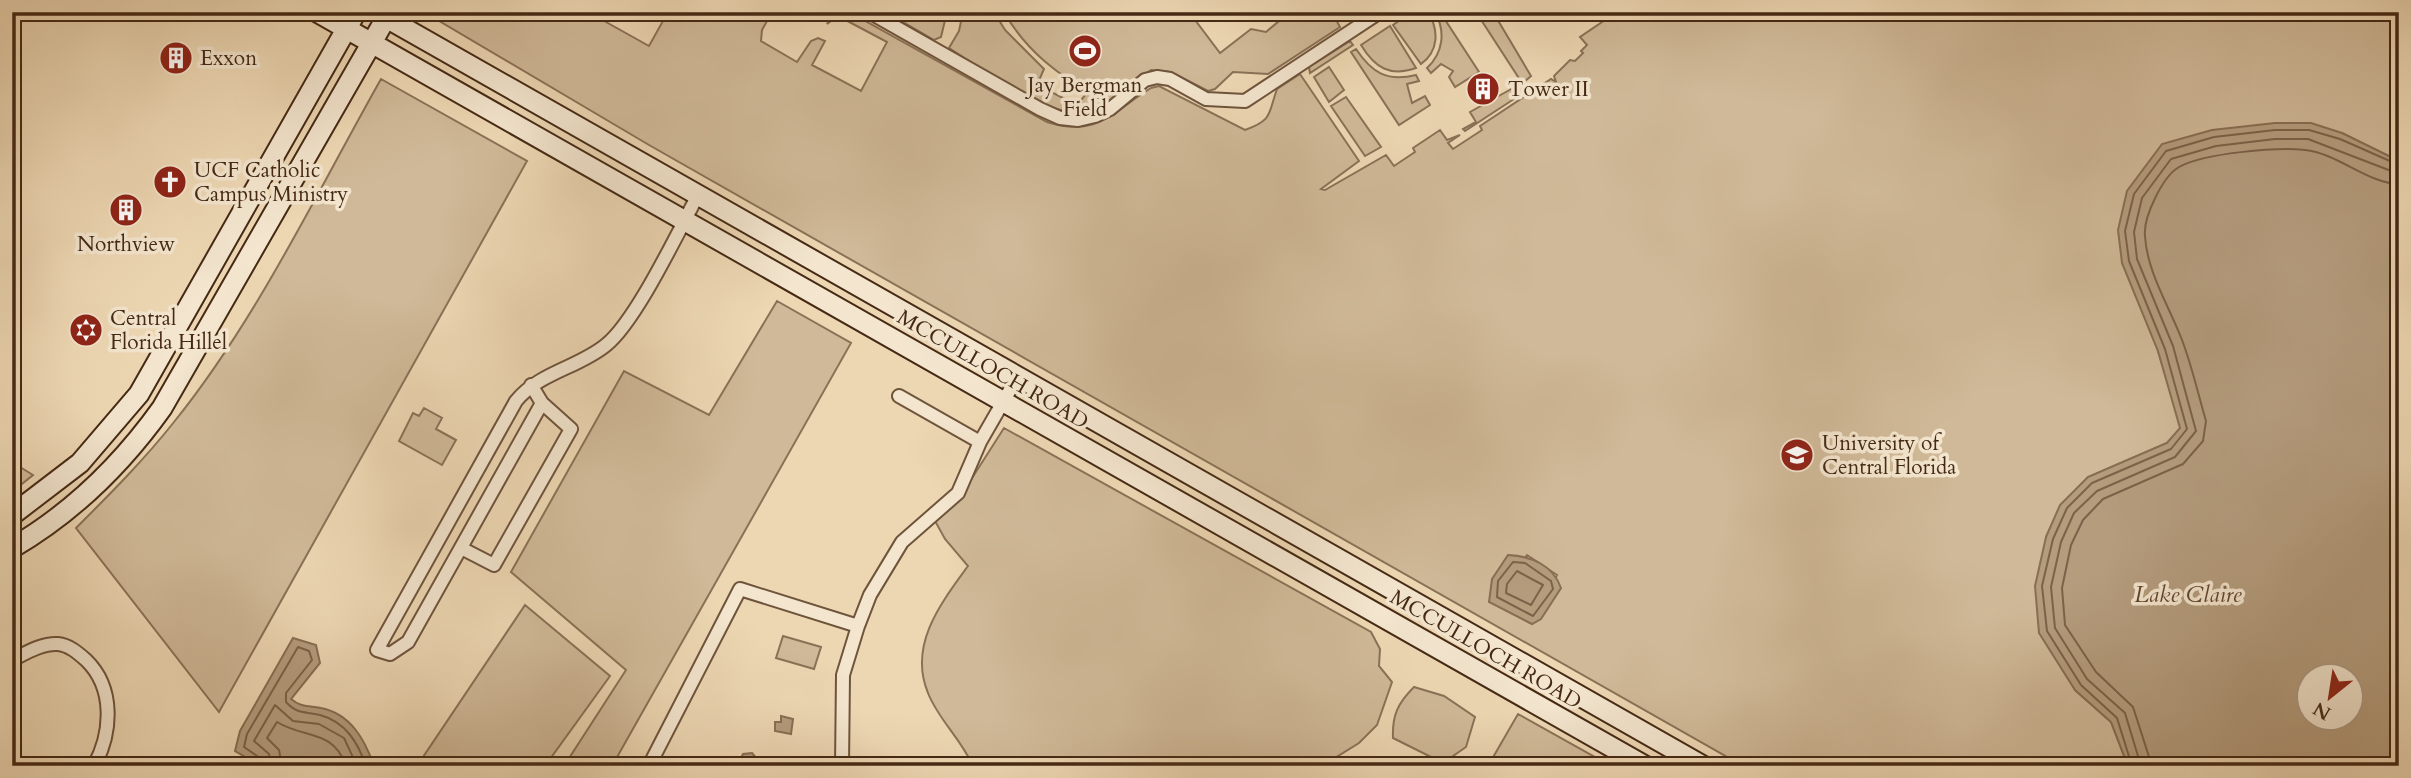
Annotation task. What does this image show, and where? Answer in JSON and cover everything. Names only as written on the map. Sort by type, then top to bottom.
[{"type":"main road","name":"MCCULLOCH ROAD","points":[[317,12],[351,21],[371,44],[1645,766]]},
{"type":"main road","name":"MCCULLOCH ROAD","points":[[384,14],[1703,766]]},
{"type":"main road","points":[[12,548],[90,491],[119,462],[162,408],[371,44],[384,14]]},
{"type":"main road","points":[[12,515],[59,482],[99,443],[139,394],[351,21]]},
{"type":"main road","points":[[233,288],[234,265],[264,212],[267,198],[259,185]]},
{"type":"main road","points":[[216,318],[211,312],[209,292],[244,230],[243,213]]},
{"type":"main road","points":[[99,443],[119,462]]},
{"type":"street","points":[[869,12],[1040,109],[1060,118],[1078,120],[1110,109],[1145,80],[1157,77],[1170,79],[1206,99],[1245,101],[1380,12]]},
{"type":"street","points":[[542,403],[408,642],[390,654],[377,650],[516,401],[531,385],[595,352],[619,333],[698,195]]},
{"type":"street","points":[[842,766],[843,675],[870,595],[902,541],[958,493],[980,442],[1018,376]]},
{"type":"street","points":[[461,548],[494,565],[571,429],[542,403],[531,385]]},
{"type":"street","points":[[899,396],[980,442]]},
{"type":"street","points":[[649,766],[740,589],[858,626]]},
{"type":"street","points":[[12,660],[37,648],[59,644],[75,650],[90,664],[104,687],[109,712],[106,736],[94,766]]},
{"type":"shaded area","name":"University of Central Florida","points":[[424,12],[588,12],[649,46],[668,12],[772,12],[762,30],[761,41],[797,62],[811,41],[818,38],[825,41],[812,65],[861,91],[887,42],[838,16],[827,24],[833,12],[849,12],[1047,122],[1064,126],[1092,125],[1114,114],[1151,88],[1159,86],[1245,130],[1265,119],[1277,89],[1300,74],[1359,161],[1321,189],[1325,190],[1386,155],[1394,166],[1415,152],[1413,148],[1440,130],[1447,140],[1460,135],[1448,143],[1453,149],[1482,130],[1480,126],[1551,79],[1556,82],[1554,76],[1570,60],[1575,61],[1583,53],[1581,51],[1587,45],[1580,37],[1617,12],[1627,12],[1630,17],[1648,12],[2399,12],[2399,161],[2342,133],[2158,351],[2181,428],[2167,443],[2088,477],[2061,505],[2046,537],[2075,690],[2111,722],[2128,766],[1743,766],[649,145]],"holes":[[[1527,555],[1557,575],[1532,624],[1490,602]]]},
{"type":"shaded area","points":[[886,12],[947,12],[941,37],[934,40]]},
{"type":"shaded area","points":[[963,12],[994,12],[1005,30],[1044,69],[1037,85],[1077,105],[1086,94],[1098,97],[1045,61],[1022,39],[1004,12],[1189,12],[1220,53],[1251,29],[1266,32],[1279,21],[1284,12],[1339,12],[1334,16],[1340,27],[1268,74],[1233,72],[1215,89],[1208,91],[1171,72],[1151,70],[1101,106],[1077,113],[1040,103],[999,81],[949,48],[959,31]]},
{"type":"shaded area","points":[[1412,12],[1428,12],[1434,26],[1434,47],[1421,64],[1393,25]]},
{"type":"shaded area","points":[[1435,12],[1440,12],[1479,72],[1455,87],[1449,77],[1453,71],[1441,64],[1431,73],[1427,68],[1437,56],[1442,35]]},
{"type":"shaded area","points":[[1476,12],[1493,12],[1531,76],[1511,93],[1514,99],[1465,131],[1463,129],[1476,122],[1470,112],[1522,83]]},
{"type":"shaded area","points":[[1390,26],[1416,68],[1391,71],[1372,60],[1361,45]]},
{"type":"shaded area","points":[[1350,41],[1353,45],[1310,73],[1309,67]]},
{"type":"shaded area","points":[[1356,49],[1374,70],[1381,74],[1397,77],[1416,75],[1419,81],[1407,84],[1412,103],[1425,96],[1430,105],[1399,125],[1351,52]]},
{"type":"shaded area","points":[[1329,67],[1344,90],[1329,102],[1314,77]]},
{"type":"shaded area","points":[[381,79],[527,161],[219,712],[76,528],[163,436],[232,341],[259,299]]},
{"type":"shaded area","points":[[1346,97],[1381,147],[1365,156],[1331,106]]},
{"type":"shaded area","points":[[777,301],[851,343],[612,766],[564,766],[626,670],[511,572],[624,371],[709,415]]},
{"type":"shaded area","points":[[424,408],[442,418],[436,429],[456,440],[442,465],[399,441],[413,413],[419,416]]},
{"type":"shaded area","points":[[1004,428],[1371,632],[1380,649],[1379,666],[1392,682],[1377,725],[1359,743],[1322,766],[1282,766],[1249,758],[1229,766],[973,766],[932,702],[923,675],[922,658],[930,625],[968,566],[945,539],[935,521],[967,486]]},
{"type":"shaded area","points":[[12,462],[33,475],[12,492]]},
{"type":"shaded area","points":[[525,605],[610,676],[545,766],[417,766]]},
{"type":"shaded area","points":[[783,636],[821,647],[814,669],[776,658]]},
{"type":"shaded area","points":[[1414,687],[1444,696],[1475,717],[1466,747],[1443,763],[1393,738],[1397,710]]},
{"type":"shaded area","points":[[1518,714],[1611,766],[1488,766]]},
{"type":"water","name":"Lake Claire","points":[[2275,123],[2311,123],[2342,133],[2399,161],[2399,766],[2128,766],[2111,722],[2075,690],[2039,633],[2035,586],[2046,537],[2060,505],[2088,477],[2167,443],[2180,428],[2158,351],[2122,263],[2118,230],[2127,191],[2162,144],[2212,130]]},
{"type":"water","points":[[1508,555],[1525,557],[1540,563],[1553,573],[1561,588],[1541,619],[1532,624],[1489,602],[1492,579]]},
{"type":"water","points":[[293,638],[316,645],[320,663],[291,699],[302,705],[332,711],[349,722],[361,738],[374,766],[261,766],[235,751],[240,731]]},
{"type":"water","points":[[781,716],[793,719],[791,734],[775,731],[775,722],[781,722]]},
{"type":"water","points":[[752,753],[763,766],[737,766],[743,754]]},
{"type":"place","name":"Jay Bergman Field","points":[[1085,51]]},
{"type":"place","name":"Exxon","points":[[176,58]]},
{"type":"place","name":"Tower II","points":[[1483,89]]},
{"type":"place","name":"UCF Catholic Campus Ministry","points":[[170,182]]},
{"type":"place","name":"Northview","points":[[126,210]]},
{"type":"place","name":"Central Florida Hillel","points":[[86,330]]},
{"type":"place","name":"University of Central Florida","points":[[1797,455]]}]
